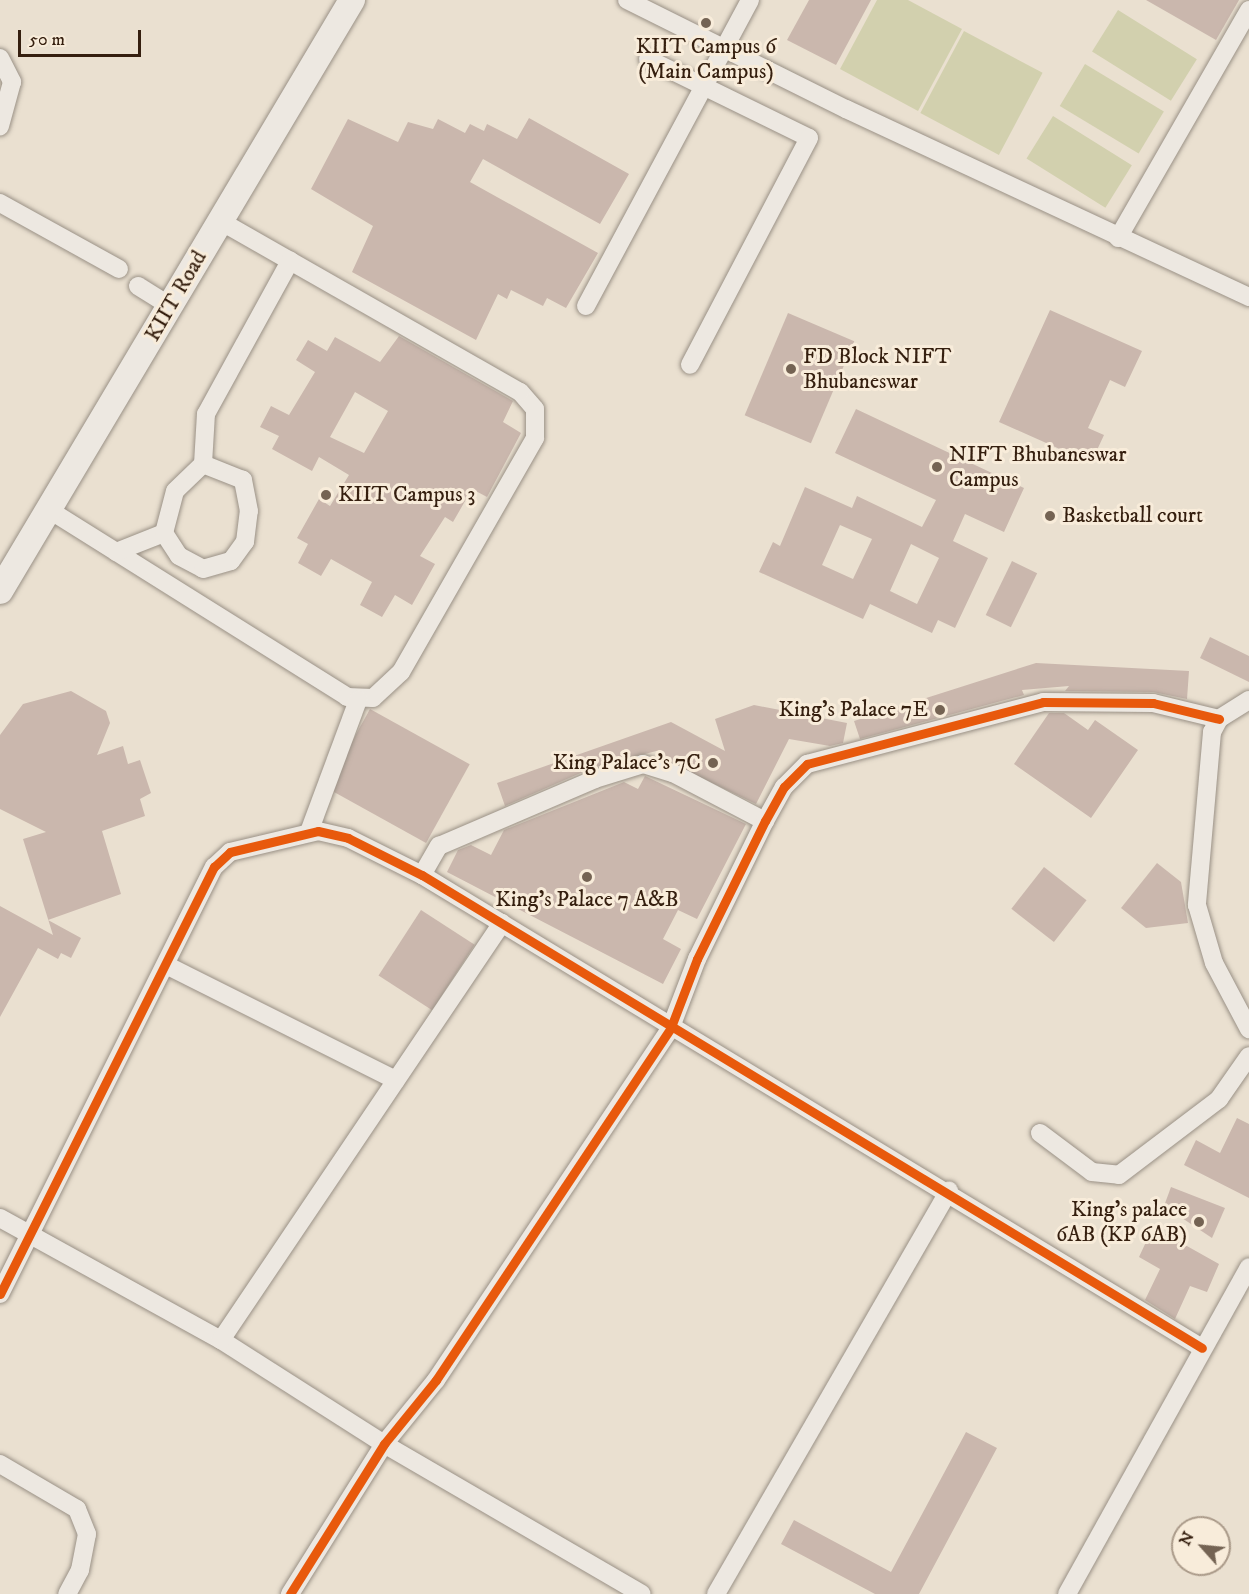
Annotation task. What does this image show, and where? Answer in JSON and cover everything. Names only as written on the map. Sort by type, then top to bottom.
[{"type":"main road","name":"KIIT Road","points":[[0,591],[51,512],[170,306],[352,0]]},
{"type":"street","points":[[627,0],[724,45],[1118,238],[1249,297]]},
{"type":"street","points":[[586,306],[750,0]]},
{"type":"street","points":[[1118,238],[1249,10]]},
{"type":"street","points":[[0,58],[12,82],[0,126]]},
{"type":"street","points":[[648,59],[809,138],[690,365]]},
{"type":"street","points":[[0,203],[119,269]]},
{"type":"street","points":[[220,221],[520,392],[538,420],[535,438],[401,672],[386,690],[358,700],[309,832]]},
{"type":"street","points":[[203,464],[243,480],[249,511],[246,542],[231,561],[203,569],[179,556],[164,533],[175,491],[203,464],[206,414],[290,261]]},
{"type":"street","points":[[138,286],[170,306]]},
{"type":"street","points":[[51,512],[358,700]]},
{"type":"street","points":[[116,552],[164,533]]},
{"type":"street","points":[[1249,700],[1219,719],[1212,732],[1200,835],[1197,905],[1214,963],[1249,1029]]},
{"type":"street","points":[[290,1594],[384,1444],[436,1380],[671,1027],[697,959],[765,821],[784,787],[807,764],[1043,702],[1141,702],[1219,719]]},
{"type":"street","points":[[422,875],[439,846],[595,779],[643,764],[673,773],[765,821]]},
{"type":"street","points":[[0,1294],[34,1235],[213,867],[230,852],[309,832],[348,838],[422,875],[671,1027],[949,1191],[1202,1348]]},
{"type":"street","points":[[221,1340],[502,923]]},
{"type":"street","points":[[166,964],[396,1080]]},
{"type":"street","points":[[1040,1133],[1092,1172],[1119,1175],[1219,1099],[1249,1056]]},
{"type":"street","points":[[716,1594],[949,1191]]},
{"type":"street","points":[[0,1218],[221,1340],[384,1444],[642,1594]]},
{"type":"street","points":[[1067,1594],[1249,1267]]},
{"type":"street","points":[[0,1464],[77,1509],[87,1534],[67,1594]]},
{"type":"shaded area","points":[[877,0],[908,0],[962,29],[918,111],[840,69]]},
{"type":"shaded area","points":[[1118,10],[1197,59],[1171,101],[1092,52]]},
{"type":"shaded area","points":[[964,31],[1043,73],[999,155],[920,113]]},
{"type":"shaded area","points":[[1085,64],[1164,111],[1139,153],[1060,106]]},
{"type":"shaded area","points":[[1053,116],[1132,165],[1105,208],[1027,158]]},
{"type":"building","points":[[809,0],[871,0],[836,65],[787,40]]},
{"type":"building","points":[[1146,0],[1239,0],[1216,40]]},
{"type":"building","points":[[529,118],[629,174],[600,224],[483,159],[470,182],[598,253],[566,308],[547,298],[543,306],[511,290],[507,299],[498,294],[476,340],[352,272],[373,226],[311,189],[348,119],[398,142],[408,122],[433,129],[438,119],[465,133],[470,124],[484,131],[487,124],[517,139]]},
{"type":"building","points":[[1050,310],[1142,351],[1125,387],[1110,380],[1088,428],[1104,435],[1091,463],[999,422]]},
{"type":"building","points":[[788,313],[854,341],[811,443],[745,415]]},
{"type":"building","points":[[399,336],[513,401],[503,422],[521,433],[487,497],[472,489],[453,522],[445,517],[420,556],[435,564],[412,605],[395,595],[382,617],[360,605],[372,582],[331,559],[321,576],[298,563],[308,544],[297,538],[319,499],[330,506],[349,475],[319,457],[312,471],[272,449],[279,436],[260,427],[271,406],[289,415],[315,372],[296,360],[308,340],[327,351],[335,337],[380,362]],"holes":[[[355,392],[388,411],[364,453],[330,437]]]},
{"type":"building","points":[[856,409],[1024,488],[1004,532],[965,514],[953,541],[988,558],[955,628],[938,620],[932,633],[870,604],[863,619],[759,572],[773,542],[780,546],[805,487],[852,508],[857,496],[922,527],[936,500],[835,453]],"holes":[[[840,525],[872,539],[853,579],[822,565]],[[911,544],[939,558],[917,604],[890,591]]]},
{"type":"building","points":[[1012,561],[1037,573],[1011,627],[986,615]]},
{"type":"building","points":[[1210,637],[1249,656],[1249,682],[1200,658]]},
{"type":"building","points":[[1036,663],[1189,671],[1187,699],[1153,692],[1065,691],[1069,686],[1022,690],[1024,695],[860,739],[854,721]]},
{"type":"building","points":[[71,691],[106,711],[110,723],[97,755],[123,746],[128,764],[140,760],[151,793],[140,799],[145,816],[102,831],[121,894],[48,920],[23,839],[46,832],[0,809],[0,735],[23,704]]},
{"type":"building","points":[[754,705],[847,723],[843,743],[830,746],[789,739],[756,804],[656,756],[660,750],[592,768],[505,806],[497,783],[671,722],[725,751],[715,719]]},
{"type":"building","points":[[370,709],[470,764],[426,843],[326,788]]},
{"type":"building","points":[[1049,713],[1064,713],[1088,730],[1095,720],[1138,750],[1091,818],[1014,764]]},
{"type":"building","name":"King's Palace 7 A&B","points":[[645,776],[746,824],[697,919],[678,910],[663,939],[681,949],[663,984],[447,872],[458,850],[471,845],[491,855],[504,830],[624,782],[638,789]]},
{"type":"building","points":[[1157,863],[1181,882],[1188,923],[1146,928],[1121,908]]},
{"type":"building","points":[[1044,867],[1087,900],[1054,942],[1011,909]]},
{"type":"building","points":[[0,906],[53,935],[48,920],[81,938],[71,958],[61,953],[58,959],[38,948],[0,1017]]},
{"type":"building","points":[[421,910],[475,945],[432,1010],[379,975]]},
{"type":"building","points":[[1237,1118],[1249,1124],[1249,1198],[1184,1165],[1196,1140],[1220,1153]]},
{"type":"building","points":[[1171,1187],[1225,1208],[1212,1238],[1164,1206]]},
{"type":"building","points":[[1153,1227],[1219,1264],[1207,1292],[1190,1286],[1175,1319],[1145,1300],[1160,1269],[1139,1257]]},
{"type":"building","points":[[966,1432],[997,1448],[919,1594],[875,1594],[781,1544],[794,1520],[891,1572]]},
{"type":"cycle path","points":[[290,1594],[384,1444],[436,1380],[671,1027],[697,959],[765,821],[784,787],[807,764],[1043,702],[1153,703],[1219,719]]},
{"type":"cycle path","points":[[0,1294],[214,867],[230,852],[318,831],[348,838],[422,875],[1202,1348]]},
{"type":"place","name":"KIIT Campus 6 (Main Campus)","points":[[706,23]]},
{"type":"place","name":"FD Block NIFT Bhubaneswar","points":[[791,369]]},
{"type":"place","name":"NIFT Bhubaneswar Campus","points":[[937,467]]},
{"type":"place","name":"KIIT Campus 3","points":[[326,495]]},
{"type":"place","name":"Basketball court","points":[[1050,516]]},
{"type":"place","name":"King's Palace 7E","points":[[940,710]]},
{"type":"place","name":"King Palace's 7C","points":[[713,763]]},
{"type":"place","name":"King's Palace 7 A&B","points":[[587,877]]},
{"type":"place","name":"King's palace 6AB (KP 6AB)","points":[[1199,1222]]}]
